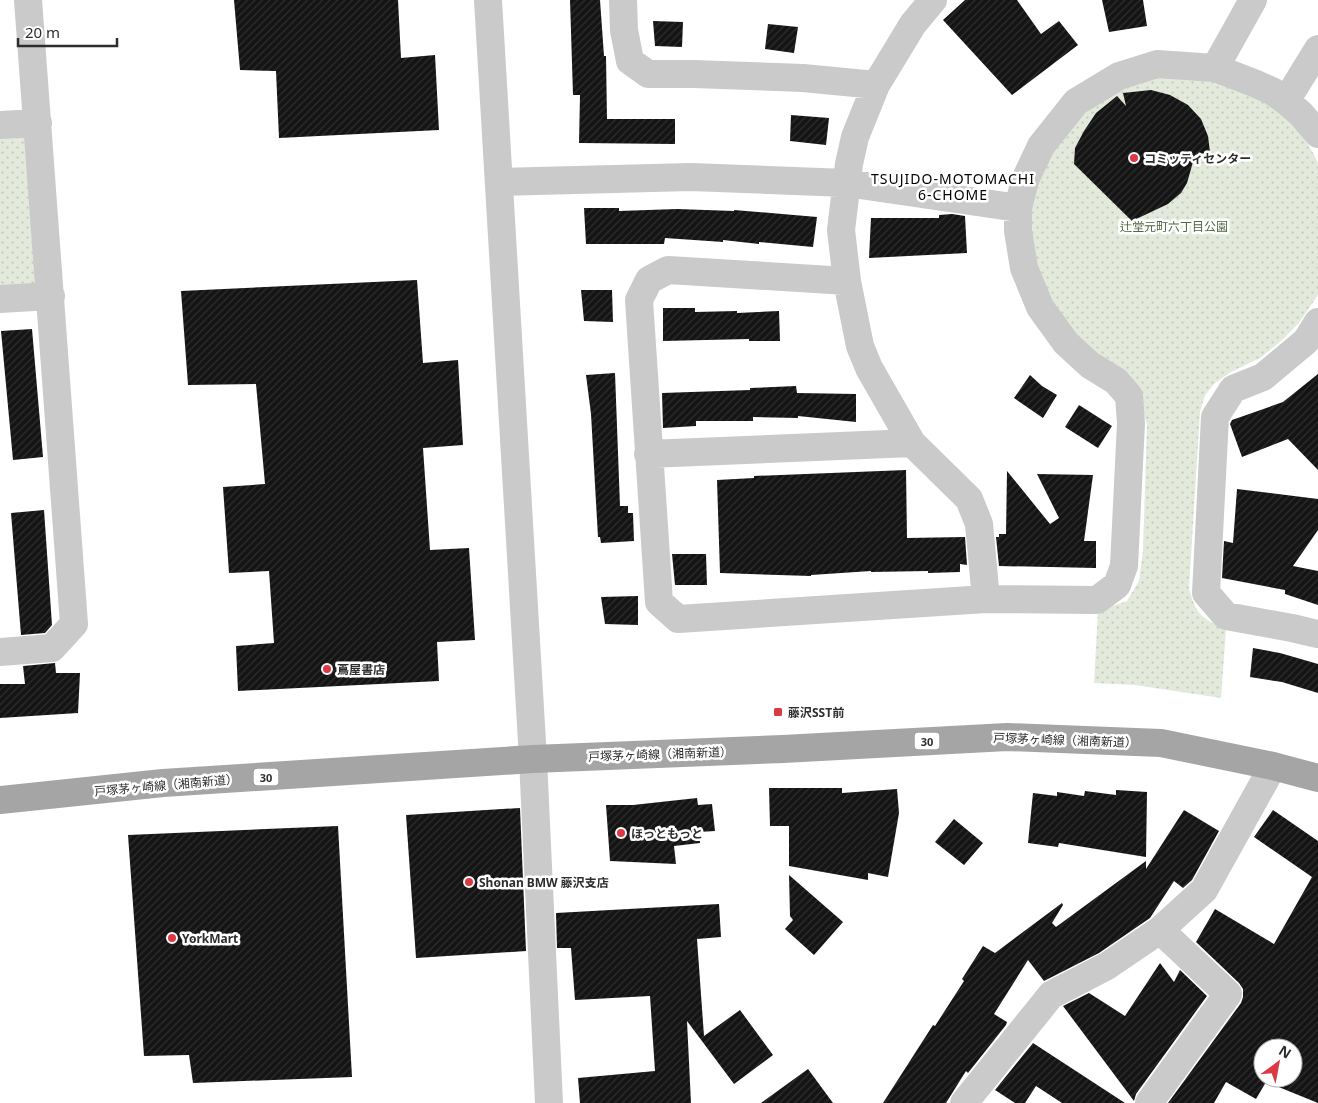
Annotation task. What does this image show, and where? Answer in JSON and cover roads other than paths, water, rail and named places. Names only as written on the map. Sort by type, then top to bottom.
[{"type":"main road","name":"戸塚茅ヶ崎線（湘南新道）","points":[[0,800],[163,783],[533,759],[783,749],[1007,737],[1161,743],[1273,766],[1318,778]]},
{"type":"street","points":[[0,652],[52,648],[74,624],[28,0]]},
{"type":"street","points":[[488,0],[533,759],[549,1103]]},
{"type":"street","points":[[623,0],[624,30],[630,61],[648,74],[803,78],[876,85]]},
{"type":"street","points":[[933,0],[913,24],[876,85],[855,137],[846,183],[841,230],[846,281],[860,346],[869,368],[912,443],[969,499],[979,524],[986,600]]},
{"type":"street","points":[[1215,68],[1253,0]]},
{"type":"street","points":[[1286,101],[1318,49]]},
{"type":"street","points":[[846,281],[668,270],[649,280],[639,300],[659,602],[678,619],[986,600],[1097,600],[1117,585],[1124,566],[1131,423],[1129,396],[1116,381],[1090,365],[1066,343],[1040,308],[1024,268],[1018,231],[1018,208],[1025,180],[1041,146],[1076,102],[1119,76],[1157,64],[1215,68],[1254,83],[1272,91],[1286,101],[1301,114],[1318,134]]},
{"type":"street","points":[[0,125],[38,123]]},
{"type":"street","points":[[500,182],[691,177],[846,183],[1018,208]]},
{"type":"street","points":[[0,299],[51,296]]},
{"type":"street","points":[[1318,322],[1306,341],[1263,377],[1232,389],[1215,417],[1206,593],[1226,616],[1318,634]]},
{"type":"street","points":[[648,454],[912,443]]},
{"type":"street","points":[[964,1103],[1051,996],[1107,966],[1160,930],[1204,890],[1273,766]]},
{"type":"street","points":[[1149,1103],[1228,994],[1160,930]]},
{"type":"place","name":"コミッティセンター","points":[[1134,158]]},
{"type":"place","name":"蔦屋書店","points":[[327,669]]},
{"type":"place","name":"藤沢SST前","points":[[778,712]]},
{"type":"place","name":"ほっともっと","points":[[621,833]]},
{"type":"place","name":"Shonan BMW 藤沢支店","points":[[469,882]]},
{"type":"place","name":"YorkMart","points":[[172,938]]},
{"type":"district","name":"TSUJIDO-MOTOMACHI 6-CHOME","points":[[953,186]]},
{"type":"park label","name":"辻堂元町六丁目公園","points":[[1174,226]]}]
